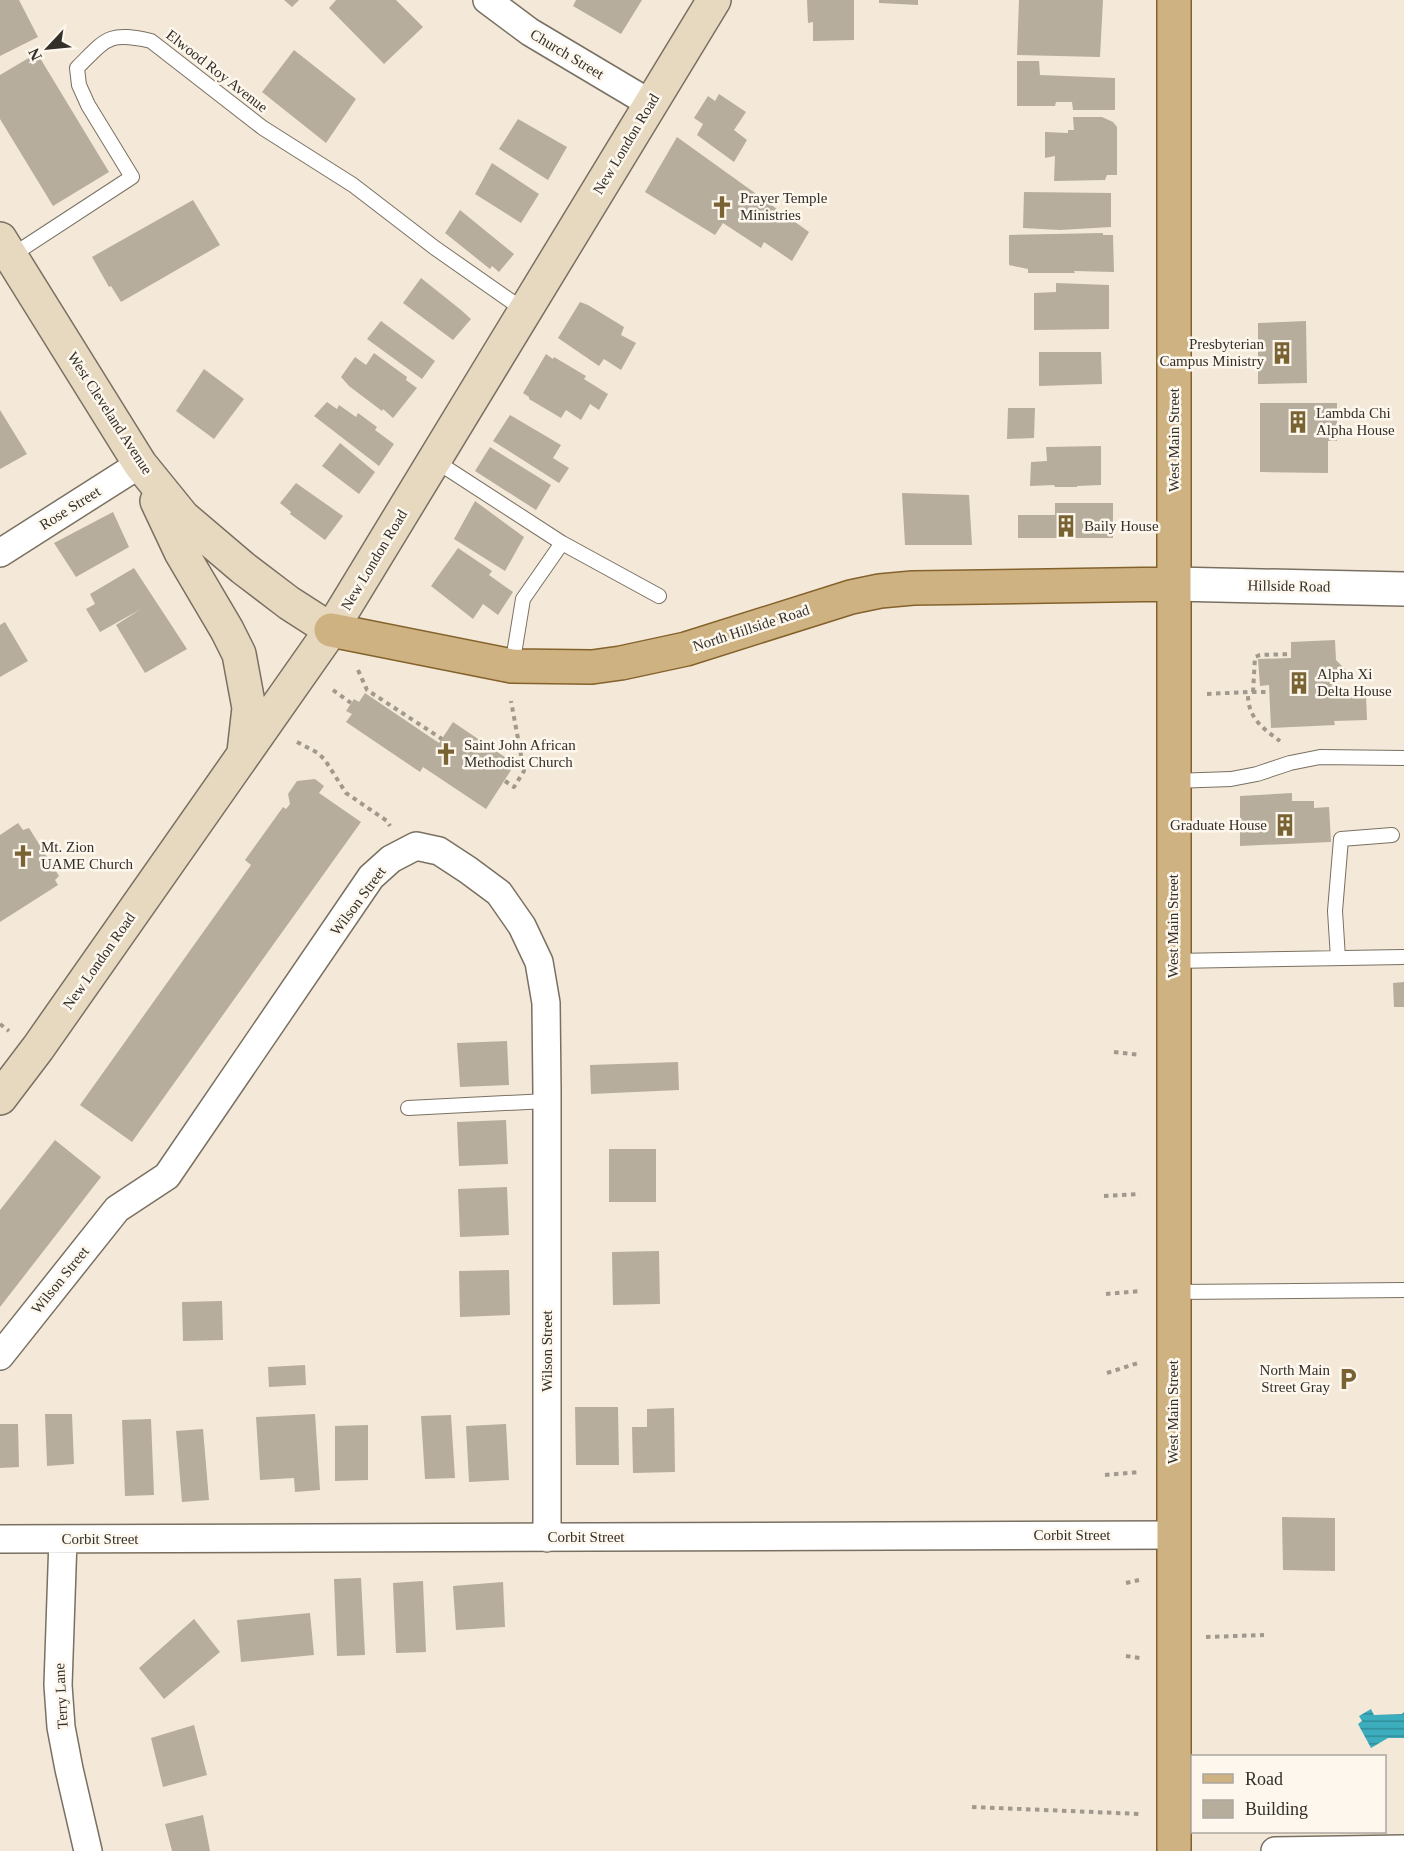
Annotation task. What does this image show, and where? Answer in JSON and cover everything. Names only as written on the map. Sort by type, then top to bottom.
[{"type":"main road","name":"New London Road","points":[[0,1098],[38,1048],[331,630],[714,0]]},
{"type":"main road","name":"West Main Street","points":[[1174,0],[1173,961],[1157,1292],[1173,1535],[1174,1851]]},
{"type":"main road","name":"West Cleveland Avenue","points":[[5,248],[140,464],[183,516],[243,568],[331,630]]},
{"type":"main road","points":[[140,464],[181,552],[227,630],[238,654],[249,708],[244,753]]},
{"type":"main road","name":"North Hillside Road","points":[[331,630],[512,666],[592,667],[651,658],[686,649],[821,605],[880,591],[913,588],[1174,584]]},
{"type":"street","name":"Church Street","points":[[488,0],[530,32],[651,104]]},
{"type":"street","name":"Rose Street","points":[[0,552],[140,464]]},
{"type":"street","name":"Hillside Road","points":[[1174,584],[1404,589]]},
{"type":"street","name":"Wilson Street","points":[[0,1356],[117,1209],[167,1176],[371,877],[391,859],[416,846],[440,851],[499,893],[522,926],[539,962],[546,1003],[547,1538]]},
{"type":"street","name":"Corbit Street","points":[[0,1539],[1173,1535]]},
{"type":"street","name":"Terry Lane","points":[[63,1539],[58,1684],[62,1728],[84,1850]]},
{"type":"street","points":[[1275,1851],[1404,1849]]},
{"type":"lane","name":"Elwood Roy Avenue","points":[[5,248],[132,177],[88,105],[78,85],[77,68],[110,38],[129,36],[151,41],[263,128],[353,185],[435,248],[525,311]]},
{"type":"lane","points":[[434,460],[562,543],[659,596]]},
{"type":"lane","points":[[512,666],[523,599],[562,543]]},
{"type":"lane","points":[[1173,781],[1231,779],[1320,757],[1404,758]]},
{"type":"lane","points":[[1338,958],[1335,911],[1341,838],[1392,835]]},
{"type":"lane","points":[[1173,961],[1404,957]]},
{"type":"lane","points":[[408,1108],[547,1101]]},
{"type":"lane","points":[[1157,1292],[1404,1290]]},
{"type":"path","points":[[1292,654],[1255,657],[1248,702],[1251,715],[1301,761]]},
{"type":"path","points":[[358,670],[367,690],[442,739]]},
{"type":"path","points":[[333,690],[351,704]]},
{"type":"path","points":[[1203,694],[1269,692]]},
{"type":"path","points":[[505,780],[514,787],[524,771],[511,701]]},
{"type":"path","points":[[297,742],[318,753],[325,760],[346,793],[387,821],[403,852]]},
{"type":"path","points":[[1114,1052],[1140,1055]]},
{"type":"path","points":[[1104,1196],[1140,1194]]},
{"type":"path","points":[[1106,1294],[1157,1292]]},
{"type":"path","points":[[1107,1373],[1142,1362]]},
{"type":"path","points":[[1105,1475],[1141,1472]]},
{"type":"path","points":[[1126,1583],[1139,1580]]},
{"type":"path","points":[[1202,1637],[1264,1635]]},
{"type":"path","points":[[1126,1656],[1141,1658]]},
{"type":"path","points":[[972,1807],[1141,1814]]},
{"type":"water","points":[[1371,1709],[1374,1715],[1404,1712],[1404,1738],[1388,1738],[1371,1748],[1358,1724],[1362,1721],[1359,1716]]},
{"type":"building","points":[[0,0],[19,0],[38,37],[0,56]]},
{"type":"building","points":[[284,0],[299,0],[292,7]]},
{"type":"building","points":[[336,0],[396,0],[423,27],[384,64],[329,8]]},
{"type":"building","points":[[576,0],[642,0],[621,34],[573,6]]},
{"type":"building","points":[[807,0],[854,0],[854,40],[813,41],[813,22],[808,23]]},
{"type":"building","points":[[879,0],[918,0],[918,5],[879,3]]},
{"type":"building","points":[[1019,0],[1103,0],[1100,57],[1017,55]]},
{"type":"building","points":[[294,50],[356,99],[326,143],[262,92]]},
{"type":"building","points":[[37,53],[109,172],[53,206],[0,119],[0,75]]},
{"type":"building","points":[[1017,61],[1039,61],[1040,75],[1115,78],[1115,110],[1073,110],[1072,102],[1056,102],[1055,106],[1017,106]]},
{"type":"building","points":[[719,94],[746,112],[734,130],[747,140],[734,162],[697,135],[703,124],[694,118],[708,96],[715,101]]},
{"type":"building","points":[[1073,117],[1102,117],[1113,122],[1117,127],[1117,175],[1107,175],[1105,180],[1054,181],[1055,156],[1045,158],[1045,132],[1068,133],[1068,130],[1074,130]]},
{"type":"building","points":[[518,119],[567,147],[548,180],[499,149]]},
{"type":"building","name":"Prayer Temple Ministries","points":[[677,137],[809,232],[792,261],[764,242],[761,248],[723,223],[715,235],[645,192]]},
{"type":"building","points":[[492,163],[539,194],[521,223],[475,194]]},
{"type":"building","points":[[1024,192],[1111,193],[1111,227],[1060,230],[1023,228]]},
{"type":"building","points":[[193,200],[220,245],[121,302],[111,286],[109,287],[92,257]]},
{"type":"building","points":[[460,210],[514,254],[499,272],[492,266],[490,269],[445,233]]},
{"type":"building","points":[[1103,233],[1103,235],[1113,235],[1114,272],[1028,273],[1028,269],[1009,265],[1009,235]]},
{"type":"building","points":[[421,278],[471,319],[453,340],[403,303]]},
{"type":"building","points":[[1056,283],[1109,285],[1109,329],[1034,330],[1034,293],[1056,292]]},
{"type":"building","points":[[580,302],[624,327],[621,335],[636,343],[621,370],[604,359],[599,366],[558,338]]},
{"type":"building","points":[[381,321],[435,361],[422,379],[367,339]]},
{"type":"building","name":"Presbyterian Campus Ministry","points":[[1306,321],[1307,383],[1258,384],[1258,323]]},
{"type":"building","points":[[1039,352],[1101,352],[1102,384],[1039,386]]},
{"type":"building","points":[[374,353],[407,377],[406,380],[417,388],[393,418],[349,386],[341,377],[355,357],[366,365]]},
{"type":"building","points":[[546,354],[586,376],[584,379],[608,394],[599,410],[590,404],[581,420],[566,410],[561,418],[523,393]]},
{"type":"building","points":[[204,369],[244,399],[214,439],[176,411]]},
{"type":"building","points":[[327,402],[337,409],[339,405],[356,417],[358,413],[394,444],[379,466],[314,416]]},
{"type":"building","name":"Lambda Chi Alpha House","points":[[1260,403],[1337,403],[1337,441],[1328,441],[1328,473],[1260,472]]},
{"type":"building","points":[[1008,408],[1035,408],[1034,438],[1007,439]]},
{"type":"building","points":[[0,410],[27,454],[0,469]]},
{"type":"building","points":[[510,415],[561,445],[553,458],[569,468],[559,483],[493,441]]},
{"type":"building","points":[[340,443],[375,472],[359,494],[322,466]]},
{"type":"building","points":[[1101,446],[1101,485],[1030,486],[1031,462],[1047,461],[1046,447]]},
{"type":"building","points":[[490,447],[551,485],[536,510],[475,471]]},
{"type":"building","points":[[296,483],[343,516],[325,540],[290,514],[291,512],[280,503]]},
{"type":"building","points":[[902,493],[969,495],[972,545],[905,545]]},
{"type":"building","points":[[475,501],[524,537],[505,571],[454,539]]},
{"type":"building","name":"Baily House","points":[[1055,503],[1113,503],[1113,538],[1018,538],[1018,515],[1055,515]]},
{"type":"building","points":[[113,512],[129,547],[76,577],[54,543]]},
{"type":"building","points":[[458,548],[492,571],[489,575],[513,592],[498,615],[483,604],[473,619],[431,586]]},
{"type":"building","points":[[134,568],[187,649],[145,673],[116,625],[141,609],[100,632],[86,609],[95,604],[90,594]]},
{"type":"building","points":[[5,622],[28,661],[0,677],[0,625]]},
{"type":"building","name":"Alpha Xi Delta House","points":[[1335,640],[1336,660],[1347,671],[1338,680],[1338,696],[1366,695],[1367,720],[1334,721],[1335,725],[1271,728],[1269,685],[1260,686],[1258,659],[1291,658],[1291,642]]},
{"type":"building","name":"Saint John African Methodist Church","points":[[365,693],[439,743],[453,722],[515,764],[486,809],[423,767],[420,772],[346,722],[352,714],[346,711],[354,699],[359,702]]},
{"type":"building","points":[[315,779],[324,786],[319,793],[361,822],[132,1142],[80,1105],[251,865],[245,860],[283,807],[286,809],[290,804],[288,794],[297,781]]},
{"type":"building","name":"Graduate House","points":[[1292,793],[1292,801],[1314,801],[1314,808],[1329,807],[1331,842],[1240,846],[1240,796]]},
{"type":"building","name":"Mt. Zion UAME Church","points":[[18,823],[23,830],[29,828],[59,876],[55,880],[58,885],[0,922],[0,835]]},
{"type":"building","points":[[1404,982],[1404,1007],[1394,1007],[1393,983]]},
{"type":"building","points":[[507,1041],[509,1085],[460,1087],[457,1043]]},
{"type":"building","points":[[678,1062],[679,1090],[591,1094],[590,1065]]},
{"type":"building","points":[[506,1120],[508,1164],[459,1166],[457,1122]]},
{"type":"building","points":[[55,1140],[101,1177],[0,1307],[0,1210]]},
{"type":"building","points":[[609,1149],[656,1149],[656,1202],[609,1202]]},
{"type":"building","points":[[507,1187],[509,1235],[460,1237],[458,1189]]},
{"type":"building","points":[[659,1251],[660,1304],[613,1305],[612,1252]]},
{"type":"building","points":[[509,1270],[510,1315],[460,1317],[459,1271]]},
{"type":"building","points":[[222,1301],[223,1340],[183,1341],[182,1302]]},
{"type":"building","points":[[305,1365],[306,1385],[269,1387],[268,1367]]},
{"type":"building","points":[[575,1407],[618,1407],[619,1465],[576,1465]]},
{"type":"building","points":[[674,1408],[675,1472],[633,1473],[632,1427],[647,1427],[647,1409]]},
{"type":"building","points":[[45,1414],[72,1414],[74,1464],[47,1466]]},
{"type":"building","points":[[315,1414],[320,1490],[295,1492],[294,1478],[260,1480],[256,1417]]},
{"type":"building","points":[[451,1415],[455,1478],[425,1479],[421,1416]]},
{"type":"building","points":[[151,1419],[154,1495],[125,1496],[122,1420]]},
{"type":"building","points":[[0,1424],[18,1424],[19,1467],[0,1468]]},
{"type":"building","points":[[506,1424],[509,1480],[469,1482],[466,1426]]},
{"type":"building","points":[[368,1425],[368,1480],[335,1481],[335,1426]]},
{"type":"building","points":[[203,1429],[209,1500],[182,1502],[176,1431]]},
{"type":"building","points":[[1282,1517],[1335,1518],[1335,1571],[1283,1570]]},
{"type":"building","points":[[361,1578],[365,1655],[337,1656],[334,1579]]},
{"type":"building","points":[[423,1581],[426,1652],[396,1653],[393,1583]]},
{"type":"building","points":[[503,1582],[505,1627],[456,1630],[453,1586]]},
{"type":"building","points":[[310,1613],[314,1655],[241,1662],[237,1620]]},
{"type":"building","points":[[194,1619],[220,1652],[164,1699],[139,1668]]},
{"type":"building","points":[[194,1725],[207,1775],[163,1787],[151,1738]]},
{"type":"building","points":[[203,1815],[210,1851],[172,1851],[165,1824]]},
{"type":"place","name":"Prayer Temple Ministries","points":[[722,207]]},
{"type":"place","name":"Presbyterian Campus Ministry","points":[[1282,353]]},
{"type":"place","name":"Lambda Chi Alpha House","points":[[1298,422]]},
{"type":"place","name":"Baily House","points":[[1066,526]]},
{"type":"place","name":"Alpha Xi Delta House","points":[[1299,683]]},
{"type":"place","name":"Saint John African Methodist Church","points":[[446,754]]},
{"type":"place","name":"Graduate House","points":[[1285,825]]},
{"type":"place","name":"Mt. Zion UAME Church","points":[[23,856]]},
{"type":"place","name":"North Main Street Gray","points":[[1348,1379]]}]
